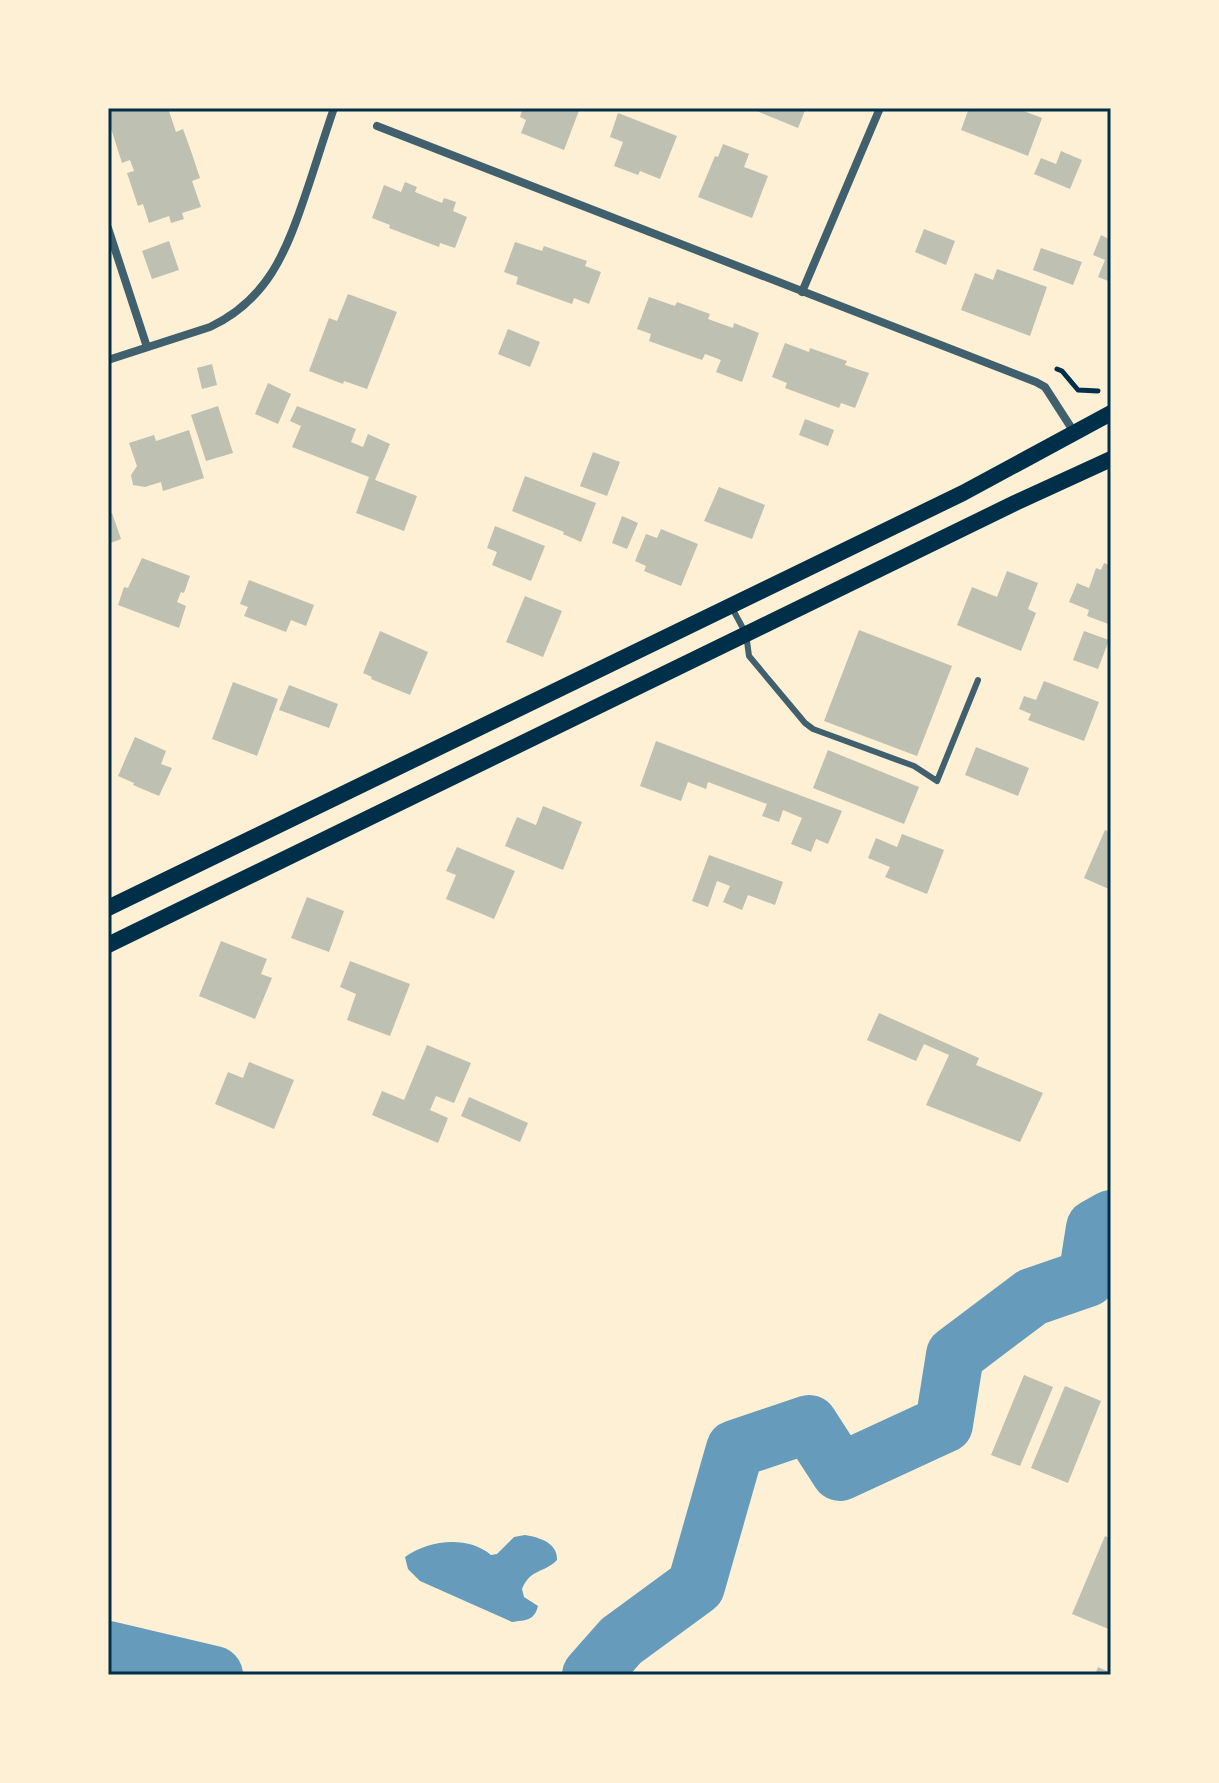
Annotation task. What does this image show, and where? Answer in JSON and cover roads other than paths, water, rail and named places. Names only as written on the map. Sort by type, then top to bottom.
[{"type":"main road","points":[[108,908],[963,493],[1111,413]]},
{"type":"main road","points":[[108,945],[1111,459]]},
{"type":"street","points":[[108,360],[210,327],[250,301],[267,282],[291,236],[334,108]]},
{"type":"street","points":[[802,292],[880,108]]},
{"type":"street","points":[[377,126],[1036,382],[1045,387],[1075,433]]},
{"type":"street","points":[[108,228],[147,347]]},
{"type":"lane","points":[[731,606],[746,634],[749,656],[805,723],[813,729],[914,766],[937,781],[978,680]]},
{"type":"water","points":[[525,1535],[551,1545],[557,1560],[533,1574],[526,1582],[522,1589],[524,1597],[538,1606],[532,1617],[521,1621],[512,1622],[420,1581],[408,1569],[405,1557],[425,1547],[448,1542],[471,1544],[491,1555],[497,1554],[514,1537]]},
{"type":"waterway","points":[[591,1675],[621,1641],[696,1586],[735,1449],[809,1424],[840,1472],[944,1424],[955,1355],[1032,1297],[1087,1278],[1095,1228],[1111,1219]]},
{"type":"waterway","points":[[108,1650],[214,1675]]}]
